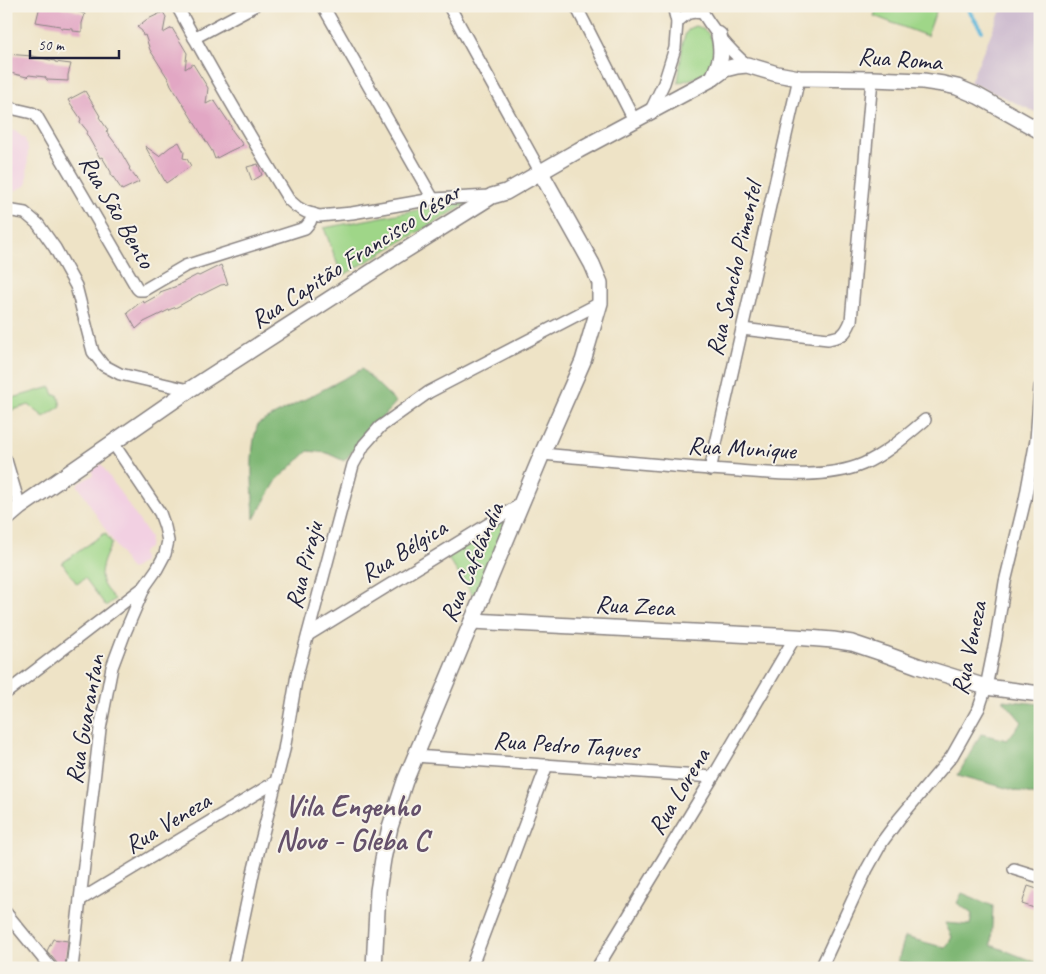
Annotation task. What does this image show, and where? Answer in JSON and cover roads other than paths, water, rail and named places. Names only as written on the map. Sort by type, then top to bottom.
[{"type":"street","points":[[177,6],[242,122],[290,200],[297,207],[319,216],[434,199],[492,196]]},
{"type":"street","points":[[194,38],[254,6]]},
{"type":"street","points":[[323,6],[434,199]]},
{"type":"street","points":[[449,6],[541,173]]},
{"type":"street","points":[[576,6],[634,120]]},
{"type":"street","points":[[650,112],[664,83],[675,48],[677,22],[673,6]]},
{"type":"street","points":[[677,22],[686,14],[701,10],[733,53],[747,65]]},
{"type":"street","points":[[713,78],[721,57],[722,49],[719,35]]},
{"type":"street","name":"Rua Capitão Francisco César","points":[[6,519],[20,507],[189,390],[492,196],[506,192],[726,70],[747,65]]},
{"type":"street","name":"Rua Roma","points":[[747,65],[799,78],[872,78],[923,81],[957,87],[978,96],[1040,131]]},
{"type":"street","name":"Rua Sancho Pimentel","points":[[710,470],[799,78]]},
{"type":"street","points":[[742,329],[828,338],[838,337],[848,330],[851,321],[872,78]]},
{"type":"street","name":"Rua São Bento","points":[[6,107],[32,113],[36,116],[139,290],[144,290],[185,266],[305,228],[313,214]]},
{"type":"street","name":"Rua Cafelândia","points":[[374,968],[378,891],[383,859],[390,827],[405,780],[583,361],[600,303],[600,283],[592,264],[541,173]]},
{"type":"street","points":[[6,213],[25,213],[38,224],[55,248],[76,286],[93,352],[103,365],[120,374],[189,390]]},
{"type":"street","name":"Rua Piraju","points":[[233,968],[254,869],[289,727],[297,675],[352,465],[364,445],[380,427],[430,392],[600,303]]},
{"type":"street","name":"Rua Veneza","points":[[821,968],[867,869],[882,842],[952,756],[979,708],[986,686],[1005,582],[1025,500],[1034,483],[1040,386]]},
{"type":"street","name":"Rua Munique","points":[[542,454],[710,470],[777,474],[819,473],[864,464],[894,445],[925,420]]},
{"type":"street","name":"Rua Guarantan","points":[[72,968],[100,729],[112,667],[145,586],[165,554],[168,541],[160,513],[112,443]]},
{"type":"street","points":[[6,460],[20,507]]},
{"type":"street","name":"Rua Bélgica","points":[[308,635],[521,504]]},
{"type":"street","points":[[6,693],[145,586]]},
{"type":"street","name":"Rua Zeca","points":[[472,621],[834,640],[852,643],[918,666],[986,686],[1040,694]]},
{"type":"street","name":"Rua Lorena","points":[[597,968],[713,778],[795,637]]},
{"type":"street","name":"Rua Pedro Taques","points":[[416,756],[713,778]]},
{"type":"street","points":[[471,968],[547,765]]},
{"type":"street","name":"Rua Veneza","points":[[80,900],[277,781]]},
{"type":"street","points":[[1014,869],[1040,877]]},
{"type":"street","points":[[6,913],[51,968]]},
{"type":"waterway","points":[[966,6],[982,31]]},
{"type":"district","name":"Vila Engenho Novo - Gleba C","points":[[352,823]]}]
